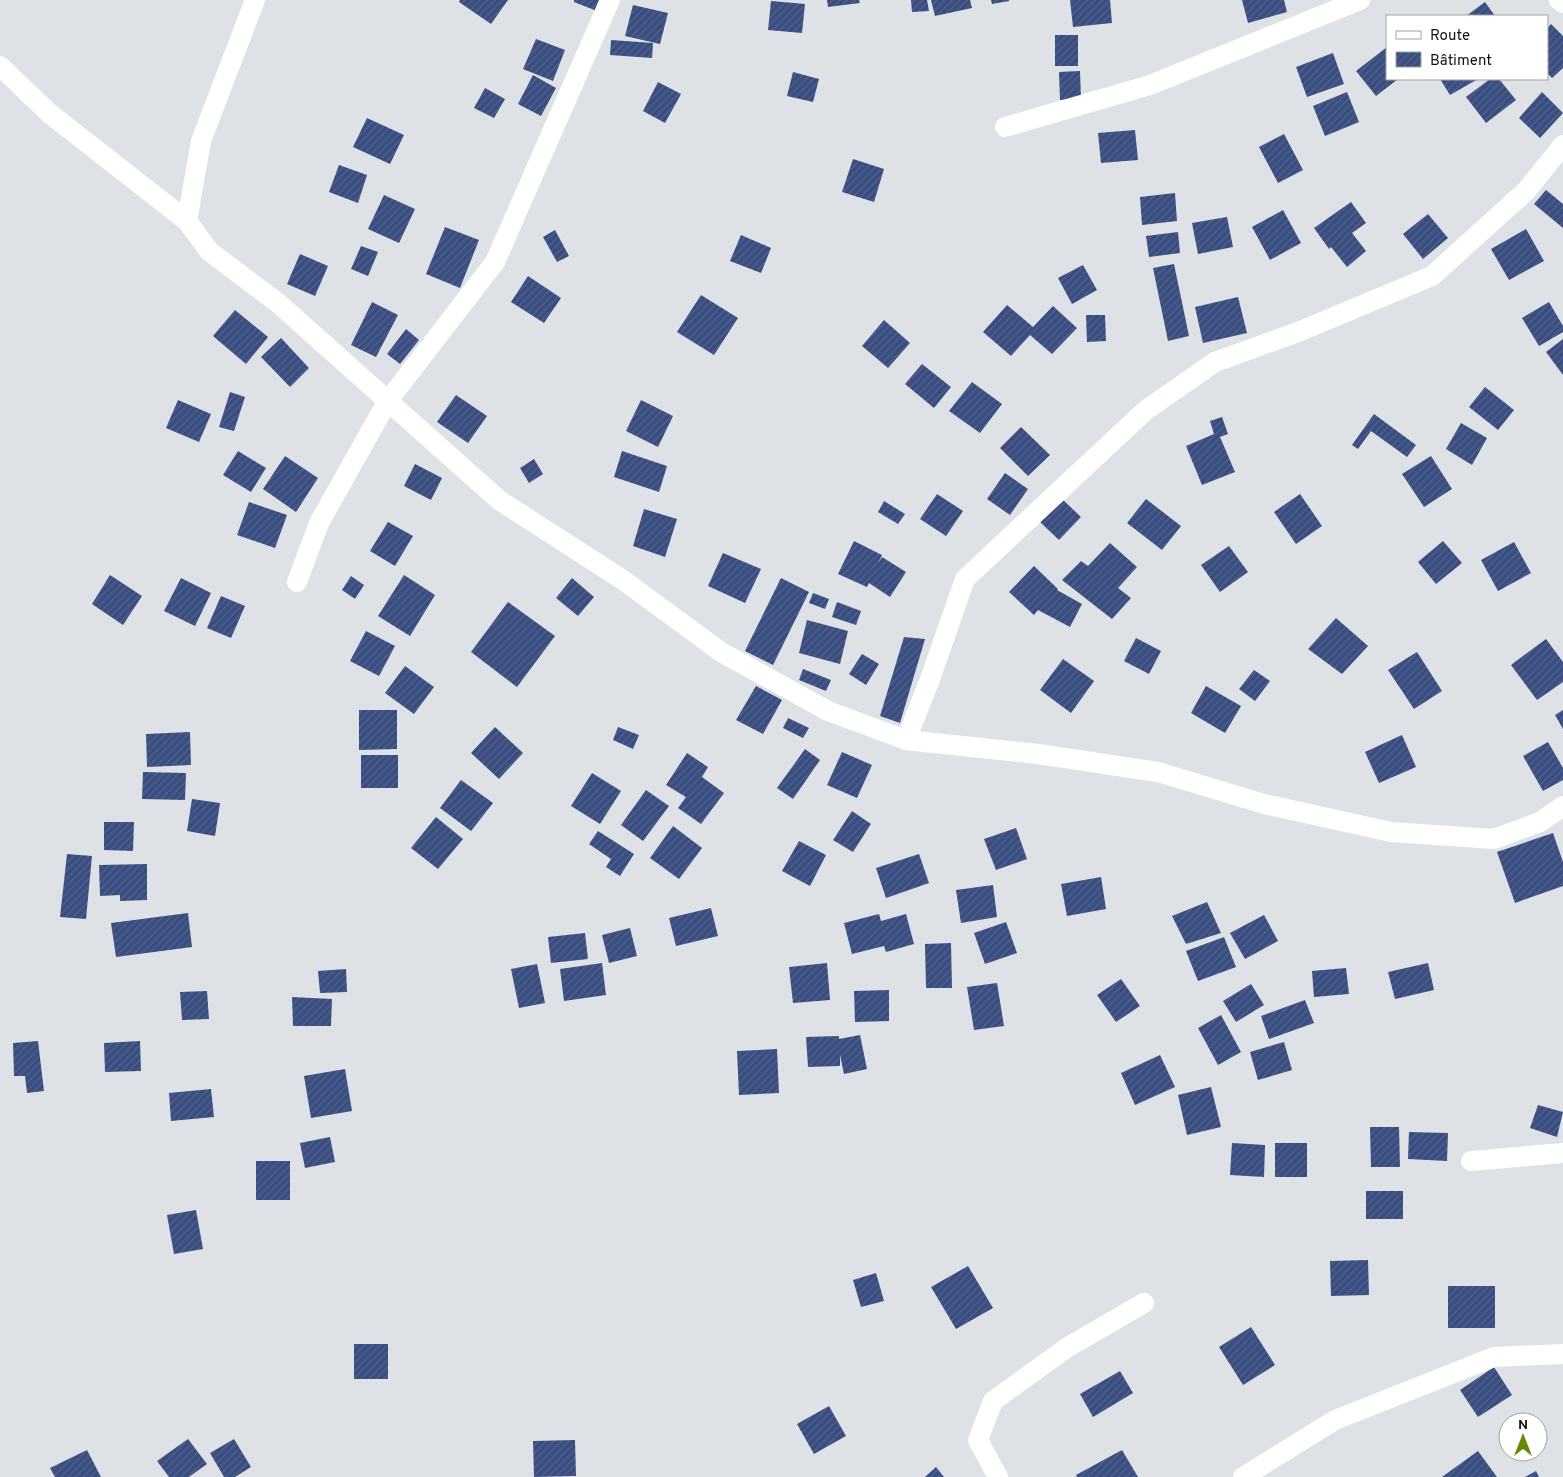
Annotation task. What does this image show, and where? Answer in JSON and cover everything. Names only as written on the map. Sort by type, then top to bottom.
[{"type":"street","points":[[187,221],[201,141],[255,0]]},
{"type":"street","points":[[297,582],[319,523],[386,402],[495,262],[610,0]]},
{"type":"street","points":[[1006,128],[1150,85],[1360,0]]},
{"type":"street","points":[[1559,0],[1563,3]]},
{"type":"street","points":[[0,66],[49,113],[187,221],[209,251],[278,303],[386,402],[499,500],[623,580],[721,652],[828,711],[906,740],[1038,754],[1158,772],[1264,804],[1391,832],[1494,839],[1540,822],[1563,806]]},
{"type":"street","points":[[906,740],[929,682],[965,579],[1146,410],[1216,362],[1298,332],[1432,276],[1526,191],[1563,145]]},
{"type":"street","points":[[1470,1161],[1563,1153]]},
{"type":"street","points":[[998,1477],[978,1440],[993,1401],[1068,1347],[1144,1303]]},
{"type":"street","points":[[1243,1477],[1336,1420],[1494,1357],[1563,1354]]},
{"type":"building","points":[[460,0],[508,0],[491,24],[459,2]]},
{"type":"building","points":[[574,0],[601,0],[597,11],[574,2]]},
{"type":"building","points":[[827,0],[859,0],[860,3],[828,7]]},
{"type":"building","points":[[911,0],[927,0],[929,11],[912,12]]},
{"type":"building","points":[[931,0],[970,0],[972,8],[935,16]]},
{"type":"building","points":[[991,0],[1009,0],[1009,1],[992,4]]},
{"type":"building","points":[[1070,0],[1110,0],[1112,23],[1073,27]]},
{"type":"building","points":[[1242,0],[1284,0],[1287,12],[1248,23]]},
{"type":"building","points":[[771,1],[805,4],[802,33],[768,30]]},
{"type":"building","points":[[1485,2],[1494,15],[1467,15]]},
{"type":"building","points":[[633,5],[668,13],[660,44],[625,36]]},
{"type":"building","points":[[1551,24],[1563,36],[1563,68],[1552,78],[1548,74],[1548,27]]},
{"type":"building","points":[[1055,35],[1078,35],[1078,66],[1055,66]]},
{"type":"building","points":[[536,39],[565,50],[553,81],[523,69]]},
{"type":"building","points":[[611,40],[653,43],[652,58],[610,55]]},
{"type":"building","points":[[1386,48],[1386,80],[1397,80],[1376,96],[1356,71]]},
{"type":"building","points":[[1333,53],[1344,84],[1307,97],[1296,67]]},
{"type":"building","points":[[1080,71],[1081,99],[1060,100],[1059,72]]},
{"type":"building","points":[[793,72],[819,79],[813,102],[787,96]]},
{"type":"building","points":[[533,75],[556,88],[541,116],[518,104]]},
{"type":"building","points":[[1441,80],[1476,80],[1450,95]]},
{"type":"building","points":[[1489,80],[1500,80],[1516,100],[1486,123],[1466,97]]},
{"type":"building","points":[[658,82],[681,94],[665,123],[643,111]]},
{"type":"building","points":[[485,88],[505,99],[494,118],[474,108]]},
{"type":"building","points":[[1347,92],[1359,122],[1325,136],[1313,106]]},
{"type":"building","points":[[1542,92],[1563,113],[1540,138],[1519,118]]},
{"type":"building","points":[[367,118],[404,135],[390,164],[353,147]]},
{"type":"building","points":[[1135,130],[1138,160],[1101,163],[1098,133]]},
{"type":"building","points":[[1284,134],[1303,170],[1278,183],[1259,147]]},
{"type":"building","points":[[853,159],[884,169],[874,202],[842,192]]},
{"type":"building","points":[[339,165],[367,175],[358,203],[329,192]]},
{"type":"building","points":[[1546,190],[1563,204],[1563,228],[1534,204]]},
{"type":"building","points":[[1175,193],[1177,221],[1142,225],[1140,197]]},
{"type":"building","points":[[384,195],[415,209],[399,243],[368,229]]},
{"type":"building","points":[[1351,202],[1366,223],[1352,233],[1366,251],[1347,267],[1331,247],[1329,249],[1314,228]]},
{"type":"building","points":[[1283,210],[1301,243],[1270,260],[1252,227]]},
{"type":"building","points":[[1428,214],[1448,238],[1423,259],[1403,234]]},
{"type":"building","points":[[1227,217],[1233,247],[1198,254],[1192,223]]},
{"type":"building","points":[[445,227],[479,240],[460,288],[426,274]]},
{"type":"building","points":[[1526,229],[1544,261],[1509,280],[1491,249]]},
{"type":"building","points":[[555,230],[569,256],[557,262],[543,237]]},
{"type":"building","points":[[1178,232],[1180,253],[1149,257],[1146,236]]},
{"type":"building","points":[[741,235],[771,248],[761,273],[730,261]]},
{"type":"building","points":[[361,246],[378,252],[368,276],[351,269]]},
{"type":"building","points":[[300,254],[328,266],[315,296],[287,284]]},
{"type":"building","points":[[1174,264],[1189,336],[1168,341],[1153,268]]},
{"type":"building","points":[[1083,265],[1097,290],[1072,304],[1058,278]]},
{"type":"building","points":[[528,276],[561,298],[544,323],[511,302]]},
{"type":"building","points":[[701,295],[738,318],[714,355],[677,332]]},
{"type":"building","points":[[1238,297],[1247,333],[1203,343],[1195,307]]},
{"type":"building","points":[[372,302],[398,315],[376,357],[351,345]]},
{"type":"building","points":[[1549,302],[1563,326],[1563,332],[1539,346],[1522,318]]},
{"type":"building","points":[[1007,305],[1033,327],[1053,306],[1077,328],[1052,354],[1030,335],[1011,356],[983,332]]},
{"type":"building","points":[[235,310],[268,337],[246,364],[213,336]]},
{"type":"building","points":[[1086,315],[1105,315],[1106,341],[1087,342]]},
{"type":"building","points":[[884,320],[910,343],[888,368],[862,346]]},
{"type":"building","points":[[406,329],[419,340],[400,364],[387,354]]},
{"type":"building","points":[[281,338],[309,368],[290,387],[261,357]]},
{"type":"building","points":[[1563,339],[1563,375],[1546,352]]},
{"type":"building","points":[[922,364],[951,387],[934,408],[905,384]]},
{"type":"building","points":[[972,382],[1002,404],[980,433],[949,411]]},
{"type":"building","points":[[1485,387],[1514,410],[1498,430],[1469,407]]},
{"type":"building","points":[[230,392],[245,397],[234,431],[219,427]]},
{"type":"building","points":[[456,395],[487,416],[468,443],[437,422]]},
{"type":"building","points":[[178,400],[211,414],[199,442],[166,428]]},
{"type":"building","points":[[641,400],[673,416],[658,447],[626,431]]},
{"type":"building","points":[[1374,414],[1416,445],[1407,457],[1371,431],[1358,449],[1352,445]]},
{"type":"building","points":[[1222,417],[1228,434],[1220,437],[1235,472],[1202,485],[1186,446],[1214,434],[1210,421]]},
{"type":"building","points":[[1461,423],[1487,438],[1472,465],[1446,449]]},
{"type":"building","points":[[1021,427],[1050,455],[1028,476],[1000,448]]},
{"type":"building","points":[[238,451],[266,468],[251,492],[223,475]]},
{"type":"building","points":[[622,451],[667,466],[659,492],[614,477]]},
{"type":"building","points":[[285,456],[318,478],[296,512],[263,489]]},
{"type":"building","points":[[1431,456],[1452,489],[1424,507],[1402,474]]},
{"type":"building","points":[[534,459],[543,474],[529,483],[520,468]]},
{"type":"building","points":[[415,464],[442,478],[431,500],[404,486]]},
{"type":"building","points":[[1005,473],[1028,489],[1010,515],[987,499]]},
{"type":"building","points":[[937,494],[963,511],[946,536],[920,519]]},
{"type":"building","points":[[1300,494],[1322,526],[1296,544],[1274,512]]},
{"type":"building","points":[[1060,497],[1081,517],[1059,540],[1038,520]]},
{"type":"building","points":[[1146,499],[1181,526],[1162,550],[1127,523]]},
{"type":"building","points":[[884,501],[905,514],[898,524],[878,512]]},
{"type":"building","points":[[249,502],[287,515],[275,548],[237,535]]},
{"type":"building","points":[[644,509],[677,519],[665,557],[633,546]]},
{"type":"building","points":[[388,522],[413,536],[395,566],[370,551]]},
{"type":"building","points":[[854,541],[882,555],[878,563],[882,557],[906,572],[890,597],[869,583],[867,587],[838,574]]},
{"type":"building","points":[[1443,541],[1462,563],[1436,584],[1418,562]]},
{"type":"building","points":[[1514,542],[1531,573],[1498,591],[1481,560]]},
{"type":"building","points":[[1110,543],[1137,567],[1118,588],[1131,598],[1112,619],[1062,580],[1081,561],[1088,566]]},
{"type":"building","points":[[1229,546],[1248,572],[1220,592],[1201,565]]},
{"type":"building","points":[[723,553],[761,569],[745,603],[708,586]]},
{"type":"building","points":[[1034,566],[1057,590],[1082,604],[1070,627],[1038,610],[1034,615],[1009,592]]},
{"type":"building","points":[[110,575],[142,596],[123,625],[92,604]]},
{"type":"building","points":[[404,575],[435,595],[410,636],[378,616]]},
{"type":"building","points":[[351,576],[364,585],[355,599],[342,590]]},
{"type":"building","points":[[181,578],[211,593],[195,626],[164,611]]},
{"type":"building","points":[[572,578],[594,597],[578,616],[556,598]]},
{"type":"building","points":[[781,578],[809,592],[773,665],[745,651]]},
{"type":"building","points":[[813,593],[829,599],[825,609],[809,603]]},
{"type":"building","points":[[221,596],[245,606],[231,638],[207,628]]},
{"type":"building","points":[[508,602],[555,636],[517,687],[471,652]]},
{"type":"building","points":[[837,602],[861,611],[856,625],[832,617]]},
{"type":"building","points":[[1336,618],[1368,646],[1342,674],[1308,649]]},
{"type":"building","points":[[807,620],[848,631],[840,664],[799,653]]},
{"type":"building","points":[[366,631],[395,646],[379,676],[350,661]]},
{"type":"building","points":[[904,637],[925,639],[900,723],[880,716]]},
{"type":"building","points":[[1136,638],[1161,651],[1149,674],[1124,661]]},
{"type":"building","points":[[1546,639],[1563,662],[1563,682],[1537,700],[1511,665]]},
{"type":"building","points":[[1417,652],[1442,691],[1414,709],[1388,670]]},
{"type":"building","points":[[862,654],[879,664],[866,685],[849,674]]},
{"type":"building","points":[[1063,659],[1094,681],[1071,713],[1040,690]]},
{"type":"building","points":[[405,666],[434,687],[414,714],[385,693]]},
{"type":"building","points":[[803,669],[831,680],[826,691],[799,680]]},
{"type":"building","points":[[1254,670],[1270,681],[1255,701],[1239,689]]},
{"type":"building","points":[[756,686],[782,700],[763,734],[736,720]]},
{"type":"building","points":[[1206,686],[1241,706],[1225,733],[1191,713]]},
{"type":"building","points":[[359,710],[397,710],[397,749],[359,750]]},
{"type":"building","points":[[1563,710],[1563,729],[1555,715]]},
{"type":"building","points":[[788,718],[809,728],[803,738],[783,728]]},
{"type":"building","points":[[495,727],[523,753],[499,779],[471,753]]},
{"type":"building","points":[[618,727],[639,735],[633,749],[613,740]]},
{"type":"building","points":[[190,732],[191,765],[147,767],[146,734]]},
{"type":"building","points":[[1402,735],[1416,767],[1379,783],[1365,752]]},
{"type":"building","points":[[1548,742],[1563,768],[1563,780],[1543,791],[1523,756]]},
{"type":"building","points":[[805,749],[820,760],[793,799],[777,788]]},
{"type":"building","points":[[842,752],[872,765],[857,798],[827,785]]},
{"type":"building","points":[[687,753],[708,767],[702,777],[724,793],[701,824],[678,808],[686,797],[666,785]]},
{"type":"building","points":[[361,755],[398,755],[398,788],[361,788]]},
{"type":"building","points":[[143,772],[186,773],[185,800],[142,799]]},
{"type":"building","points":[[592,773],[621,791],[600,824],[571,806]]},
{"type":"building","points":[[461,780],[493,803],[471,831],[440,808]]},
{"type":"building","points":[[646,790],[669,806],[643,841],[621,825]]},
{"type":"building","points":[[192,799],[220,803],[215,836],[187,831]]},
{"type":"building","points":[[852,811],[871,824],[853,852],[833,840]]},
{"type":"building","points":[[436,817],[463,839],[438,869],[411,848]]},
{"type":"building","points":[[104,822],[134,822],[133,851],[104,850]]},
{"type":"building","points":[[673,826],[702,848],[679,879],[650,858]]},
{"type":"building","points":[[1016,828],[1027,859],[996,870],[984,839]]},
{"type":"building","points":[[598,831],[634,854],[620,876],[606,867],[611,859],[589,844]]},
{"type":"building","points":[[1553,833],[1563,862],[1563,886],[1515,903],[1497,852]]},
{"type":"building","points":[[799,841],[826,855],[810,886],[782,871]]},
{"type":"building","points":[[67,854],[92,856],[86,919],[60,917]]},
{"type":"building","points":[[919,854],[929,883],[886,898],[876,868]]},
{"type":"building","points":[[147,864],[147,900],[120,901],[120,895],[100,896],[99,865]]},
{"type":"building","points":[[1101,877],[1106,909],[1067,916],[1061,884]]},
{"type":"building","points":[[993,885],[997,917],[961,923],[956,890]]},
{"type":"building","points":[[1207,902],[1221,933],[1186,944],[1172,916]]},
{"type":"building","points":[[711,908],[718,936],[676,946],[669,918]]},
{"type":"building","points":[[188,913],[192,947],[116,957],[111,923]]},
{"type":"building","points":[[879,914],[881,921],[906,914],[914,944],[886,952],[884,946],[852,954],[844,923]]},
{"type":"building","points":[[1264,915],[1278,941],[1245,959],[1230,933]]},
{"type":"building","points":[[1006,922],[1017,953],[985,964],[974,933]]},
{"type":"building","points":[[630,928],[637,956],[609,963],[602,935]]},
{"type":"building","points":[[585,933],[588,959],[551,963],[548,937]]},
{"type":"building","points":[[1224,937],[1236,967],[1198,981],[1186,951]]},
{"type":"building","points":[[951,943],[952,988],[926,988],[925,944]]},
{"type":"building","points":[[602,963],[606,995],[564,1001],[560,969]]},
{"type":"building","points":[[827,963],[830,1000],[793,1003],[789,967]]},
{"type":"building","points":[[1428,963],[1434,990],[1395,999],[1388,972]]},
{"type":"building","points":[[537,964],[545,1003],[519,1008],[511,969]]},
{"type":"building","points":[[1346,968],[1349,994],[1314,997],[1312,971]]},
{"type":"building","points":[[346,969],[347,992],[320,993],[318,971]]},
{"type":"building","points":[[1121,979],[1140,1006],[1116,1022],[1097,995]]},
{"type":"building","points":[[997,983],[1004,1026],[974,1030],[967,987]]},
{"type":"building","points":[[1251,984],[1264,1005],[1236,1022],[1223,1001]]},
{"type":"building","points":[[889,990],[889,1021],[855,1022],[854,991]]},
{"type":"building","points":[[207,991],[209,1019],[182,1020],[180,992]]},
{"type":"building","points":[[292,997],[332,999],[331,1026],[293,1026]]},
{"type":"building","points":[[1305,1000],[1314,1023],[1269,1039],[1261,1016]]},
{"type":"building","points":[[1221,1015],[1241,1052],[1218,1065],[1198,1028]]},
{"type":"building","points":[[860,1035],[867,1069],[844,1074],[840,1055],[840,1066],[808,1067],[806,1037],[839,1036],[839,1039]]},
{"type":"building","points":[[38,1041],[44,1091],[27,1093],[25,1076],[14,1076],[13,1043]]},
{"type":"building","points":[[140,1041],[141,1071],[105,1072],[104,1043]]},
{"type":"building","points":[[1284,1042],[1292,1070],[1258,1080],[1250,1052]]},
{"type":"building","points":[[777,1049],[779,1093],[739,1095],[737,1051]]},
{"type":"building","points":[[1160,1055],[1175,1087],[1135,1105],[1121,1073]]},
{"type":"building","points":[[345,1069],[352,1111],[311,1118],[304,1076]]},
{"type":"building","points":[[1211,1087],[1221,1127],[1187,1135],[1178,1095]]},
{"type":"building","points":[[211,1089],[214,1117],[171,1121],[169,1093]]},
{"type":"building","points":[[1538,1105],[1563,1112],[1557,1137],[1530,1128]]},
{"type":"building","points":[[1370,1127],[1399,1127],[1400,1167],[1371,1167]]},
{"type":"building","points":[[1409,1132],[1448,1133],[1447,1161],[1408,1159]]},
{"type":"building","points":[[330,1137],[335,1162],[305,1168],[300,1143]]},
{"type":"building","points":[[1232,1143],[1265,1145],[1264,1177],[1230,1175]]},
{"type":"building","points":[[1275,1143],[1307,1143],[1307,1177],[1275,1177]]},
{"type":"building","points":[[256,1161],[290,1161],[290,1200],[256,1200]]},
{"type":"building","points":[[1366,1191],[1403,1191],[1403,1219],[1366,1219]]},
{"type":"building","points":[[196,1210],[203,1249],[174,1254],[167,1215]]},
{"type":"building","points":[[1368,1260],[1369,1295],[1331,1296],[1330,1261]]},
{"type":"building","points":[[968,1266],[993,1308],[956,1329],[931,1287]]},
{"type":"building","points":[[876,1273],[884,1301],[861,1307],[853,1280]]},
{"type":"building","points":[[1448,1286],[1495,1286],[1495,1328],[1448,1328]]},
{"type":"building","points":[[1251,1327],[1275,1365],[1243,1385],[1219,1347]]},
{"type":"building","points":[[354,1344],[388,1344],[388,1379],[354,1379]]},
{"type":"building","points":[[1494,1367],[1512,1395],[1478,1417],[1460,1390]]},
{"type":"building","points":[[1120,1371],[1133,1393],[1093,1417],[1080,1394]]},
{"type":"building","points":[[829,1406],[846,1436],[814,1454],[797,1424]]},
{"type":"building","points":[[188,1439],[207,1464],[189,1477],[169,1477],[157,1461]]},
{"type":"building","points":[[234,1439],[251,1467],[235,1477],[224,1477],[210,1453]]},
{"type":"building","points":[[575,1440],[576,1476],[534,1477],[533,1441]]},
{"type":"building","points":[[87,1450],[101,1477],[55,1477],[50,1468]]},
{"type":"building","points":[[1122,1450],[1138,1477],[1077,1477],[1076,1475]]},
{"type":"building","points":[[1478,1451],[1497,1477],[1442,1477]]},
{"type":"building","points":[[936,1467],[944,1477],[925,1477]]},
{"type":"building","points":[[1536,1471],[1539,1477],[1525,1477]]}]
